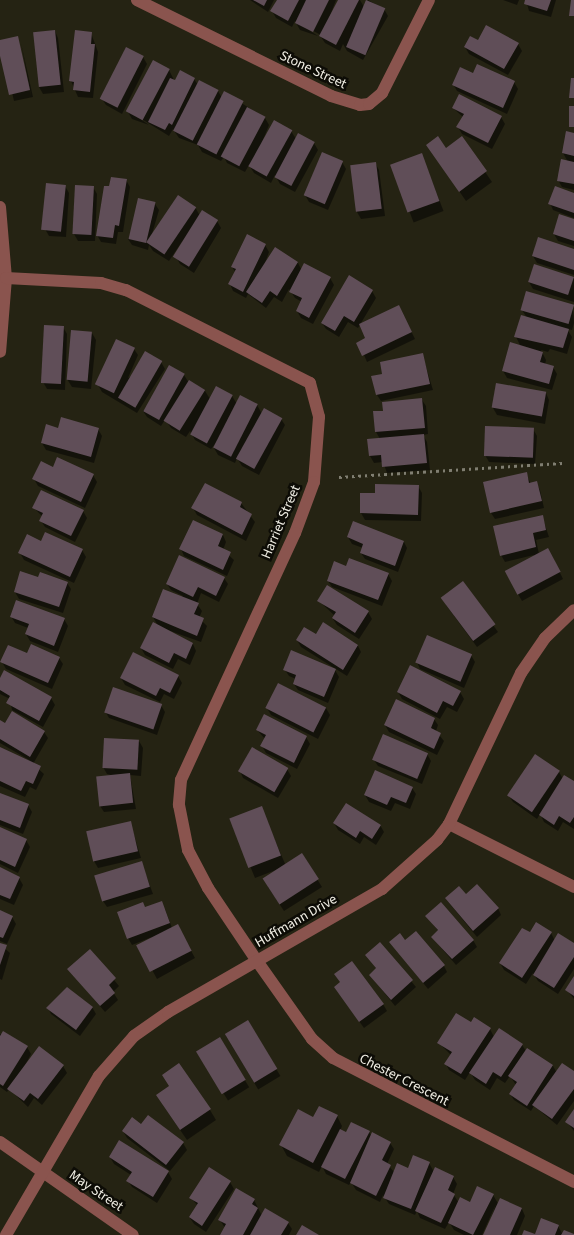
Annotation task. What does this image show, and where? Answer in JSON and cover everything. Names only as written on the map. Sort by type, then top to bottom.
[{"type":"street","name":"Stone Street","points":[[137,0],[349,104],[360,106],[369,104],[382,93],[429,0]]},
{"type":"street","points":[[0,207],[6,278],[0,352]]},
{"type":"street","name":"Harriet Street","points":[[6,278],[101,283],[126,290],[310,383],[319,417],[314,482],[295,533],[181,780],[179,805],[188,850],[208,888],[256,961]]},
{"type":"street","name":"Huffmann Drive","points":[[6,1235],[99,1076],[134,1036],[168,1012],[391,883],[423,855],[448,824],[521,673],[545,638],[574,610]]},
{"type":"street","points":[[448,824],[574,887]]},
{"type":"street","name":"Chester Crescent","points":[[256,961],[312,1039],[333,1058],[574,1182]]},
{"type":"street","name":"May Street","points":[[0,1142],[133,1235]]},
{"type":"path","points":[[339,476],[563,463]]},
{"type":"building","points":[[253,0],[267,0],[264,6]]},
{"type":"building","points":[[277,0],[299,0],[288,21],[270,11]]},
{"type":"building","points":[[306,0],[329,0],[313,32],[295,23]]},
{"type":"building","points":[[338,0],[359,0],[336,45],[319,36]]},
{"type":"building","points":[[366,0],[385,8],[365,55],[346,47]]},
{"type":"building","points":[[525,0],[551,0],[547,11],[524,4]]},
{"type":"building","points":[[571,0],[574,0],[574,16],[569,16]]},
{"type":"building","points":[[486,25],[519,43],[504,69],[464,47],[470,36],[478,40]]},
{"type":"building","points":[[55,30],[61,85],[39,87],[33,32]]},
{"type":"building","points":[[75,30],[92,32],[91,44],[95,44],[90,92],[73,90],[74,82],[69,81]]},
{"type":"building","points":[[18,36],[30,90],[9,95],[0,56],[0,40]]},
{"type":"building","points":[[126,47],[144,56],[117,108],[100,99]]},
{"type":"building","points":[[153,60],[170,69],[143,120],[126,111]]},
{"type":"building","points":[[477,64],[515,81],[503,108],[452,85],[460,67],[473,73]]},
{"type":"building","points":[[180,70],[195,78],[172,125],[169,123],[165,130],[148,122],[170,78],[175,80]]},
{"type":"building","points":[[571,78],[574,78],[574,98],[569,98]]},
{"type":"building","points":[[199,80],[219,90],[193,141],[173,131]]},
{"type":"building","points":[[224,91],[244,101],[216,154],[197,144]]},
{"type":"building","points":[[459,94],[502,116],[488,143],[456,127],[464,114],[452,108]]},
{"type":"building","points":[[569,106],[574,106],[574,127],[569,127]]},
{"type":"building","points":[[247,107],[266,117],[239,166],[221,156]]},
{"type":"building","points":[[274,120],[292,130],[267,177],[248,166]]},
{"type":"building","points":[[566,131],[574,133],[574,156],[562,153]]},
{"type":"building","points":[[298,133],[315,142],[291,186],[275,177]]},
{"type":"building","points":[[438,136],[446,148],[462,136],[487,171],[459,192],[426,145]]},
{"type":"building","points":[[322,152],[343,161],[325,204],[304,195]]},
{"type":"building","points":[[422,153],[439,201],[407,213],[390,165]]},
{"type":"building","points":[[561,159],[574,162],[574,184],[557,181]]},
{"type":"building","points":[[376,162],[382,209],[356,212],[350,165]]},
{"type":"building","points":[[111,177],[127,179],[119,226],[115,225],[113,238],[96,236],[104,186],[109,186]]},
{"type":"building","points":[[46,183],[66,185],[61,232],[41,230]]},
{"type":"building","points":[[75,185],[94,186],[91,235],[72,234]]},
{"type":"building","points":[[555,186],[574,193],[574,213],[548,204]]},
{"type":"building","points":[[178,195],[196,207],[164,255],[146,242]]},
{"type":"building","points":[[138,198],[156,202],[146,243],[129,239]]},
{"type":"building","points":[[202,210],[218,220],[189,267],[173,257]]},
{"type":"building","points":[[559,214],[574,219],[574,241],[553,234]]},
{"type":"building","points":[[247,234],[266,244],[243,292],[228,284],[236,269],[231,267]]},
{"type":"building","points":[[538,237],[574,249],[574,270],[532,256]]},
{"type":"building","points":[[275,247],[298,262],[277,296],[270,291],[262,303],[246,292]]},
{"type":"building","points":[[304,263],[331,277],[309,318],[296,311],[302,298],[289,292]]},
{"type":"building","points":[[534,264],[574,277],[568,295],[528,282]]},
{"type":"building","points":[[349,275],[373,290],[354,322],[344,316],[335,331],[321,323]]},
{"type":"building","points":[[526,291],[574,305],[569,324],[520,310]]},
{"type":"building","points":[[399,305],[412,332],[362,356],[356,343],[365,338],[359,324]]},
{"type":"building","points":[[521,315],[569,329],[563,348],[514,337]]},
{"type":"building","points":[[44,325],[64,326],[61,384],[41,383]]},
{"type":"building","points":[[71,330],[92,332],[88,382],[67,380]]},
{"type":"building","points":[[116,339],[135,348],[114,393],[95,384]]},
{"type":"building","points":[[510,342],[543,352],[540,362],[554,366],[549,384],[502,371]]},
{"type":"building","points":[[145,351],[162,361],[135,408],[118,398]]},
{"type":"building","points":[[423,353],[430,384],[376,395],[371,376],[382,374],[380,362]]},
{"type":"building","points":[[169,365],[185,374],[159,420],[143,411]]},
{"type":"building","points":[[189,380],[205,390],[180,431],[164,421]]},
{"type":"building","points":[[496,383],[546,392],[542,416],[492,408]]},
{"type":"building","points":[[216,386],[233,395],[207,443],[190,435]]},
{"type":"building","points":[[240,395],[258,404],[231,457],[213,448]]},
{"type":"building","points":[[422,398],[425,428],[375,432],[373,411],[383,411],[382,402]]},
{"type":"building","points":[[264,408],[282,418],[254,469],[236,459]]},
{"type":"building","points":[[61,417],[99,428],[91,457],[41,443],[46,424],[58,428]]},
{"type":"building","points":[[485,426],[534,428],[533,458],[484,456]]},
{"type":"building","points":[[424,434],[427,463],[382,467],[381,455],[369,456],[367,439]]},
{"type":"building","points":[[57,457],[94,474],[81,502],[32,479],[41,461],[53,467]]},
{"type":"building","points":[[527,472],[529,483],[537,481],[542,501],[490,513],[483,482]]},
{"type":"building","points":[[205,483],[242,502],[240,507],[252,514],[242,535],[191,508]]},
{"type":"building","points":[[375,484],[419,485],[418,515],[360,513],[360,493],[375,493]]},
{"type":"building","points":[[41,490],[84,510],[71,536],[39,521],[43,513],[32,508]]},
{"type":"building","points":[[543,515],[546,530],[533,533],[536,547],[500,556],[493,526]]},
{"type":"building","points":[[193,520],[223,534],[218,546],[231,552],[223,570],[179,549]]},
{"type":"building","points":[[353,521],[404,541],[395,566],[360,553],[363,544],[347,537]]},
{"type":"building","points":[[45,532],[83,549],[70,577],[18,553],[27,534],[41,541]]},
{"type":"building","points":[[548,548],[561,572],[517,595],[505,571]]},
{"type":"building","points":[[179,555],[225,577],[216,596],[198,587],[193,597],[166,584]]},
{"type":"building","points":[[349,558],[389,573],[378,600],[327,581],[334,561],[346,566]]},
{"type":"building","points":[[20,571],[38,577],[40,572],[68,582],[59,607],[14,592]]},
{"type":"building","points":[[463,581],[495,624],[473,641],[441,598]]},
{"type":"building","points":[[327,585],[369,611],[355,633],[332,618],[336,612],[317,601]]},
{"type":"building","points":[[163,589],[199,603],[194,614],[204,618],[197,636],[152,617]]},
{"type":"building","points":[[16,600],[65,618],[54,646],[25,634],[29,624],[10,617]]},
{"type":"building","points":[[153,622],[193,643],[186,659],[174,653],[169,663],[140,648]]},
{"type":"building","points":[[323,622],[358,645],[343,670],[296,640],[304,627],[316,634]]},
{"type":"building","points":[[427,635],[472,654],[460,682],[415,663]]},
{"type":"building","points":[[31,644],[60,657],[48,683],[0,662],[8,645],[27,653]]},
{"type":"building","points":[[291,650],[336,669],[324,697],[293,684],[296,675],[283,670]]},
{"type":"building","points":[[133,652],[179,675],[170,693],[160,688],[156,696],[120,678]]},
{"type":"building","points":[[410,665],[461,691],[453,706],[443,701],[437,713],[397,692]]},
{"type":"building","points":[[4,670],[52,697],[39,721],[6,703],[10,696],[0,690],[0,678]]},
{"type":"building","points":[[278,683],[326,708],[313,732],[265,708]]},
{"type":"building","points":[[113,687],[162,704],[153,729],[104,713]]},
{"type":"building","points":[[396,699],[435,718],[431,728],[441,733],[434,749],[384,725]]},
{"type":"building","points":[[12,711],[45,731],[30,757],[0,739],[0,720],[5,723]]},
{"type":"building","points":[[264,714],[307,736],[294,763],[260,746],[266,735],[256,730]]},
{"type":"building","points":[[383,734],[428,753],[417,779],[372,760]]},
{"type":"building","points":[[104,738],[139,740],[137,770],[102,768]]},
{"type":"building","points":[[0,747],[41,766],[33,784],[26,781],[21,791],[0,781]]},
{"type":"building","points":[[252,747],[288,768],[274,792],[238,771]]},
{"type":"building","points":[[535,754],[560,771],[532,812],[507,795]]},
{"type":"building","points":[[375,770],[413,787],[406,803],[391,797],[387,805],[364,795]]},
{"type":"building","points":[[130,773],[133,803],[99,806],[96,777]]},
{"type":"building","points":[[564,775],[574,781],[574,817],[570,823],[559,816],[554,825],[539,815]]},
{"type":"building","points":[[0,793],[29,804],[20,828],[0,820]]},
{"type":"building","points":[[346,803],[381,825],[372,839],[360,831],[356,838],[333,823]]},
{"type":"building","points":[[262,806],[281,855],[248,868],[229,819]]},
{"type":"building","points":[[131,821],[138,851],[93,862],[86,831]]},
{"type":"building","points":[[0,827],[27,839],[15,867],[0,860]]},
{"type":"building","points":[[302,853],[319,879],[279,905],[263,879]]},
{"type":"building","points":[[142,861],[150,887],[102,901],[94,876]]},
{"type":"building","points":[[0,867],[20,877],[10,899],[0,895]]},
{"type":"building","points":[[477,884],[499,908],[473,931],[445,898],[459,886],[466,894]]},
{"type":"building","points":[[162,901],[170,923],[127,939],[117,912],[143,902],[145,907]]},
{"type":"building","points":[[441,902],[474,940],[452,959],[431,937],[438,930],[425,916]]},
{"type":"building","points":[[0,910],[13,916],[3,938],[0,937]]},
{"type":"building","points":[[536,922],[552,932],[522,978],[499,963],[522,928],[530,932]]},
{"type":"building","points":[[178,924],[192,951],[150,972],[136,945]]},
{"type":"building","points":[[416,931],[445,965],[423,983],[389,942],[400,933],[405,940]]},
{"type":"building","points":[[558,933],[574,943],[574,957],[554,988],[533,975]]},
{"type":"building","points":[[380,942],[413,980],[391,1000],[369,975],[376,968],[365,955]]},
{"type":"building","points":[[0,943],[7,945],[0,965]]},
{"type":"building","points":[[90,949],[116,978],[109,985],[115,993],[100,1006],[67,969]]},
{"type":"building","points":[[352,961],[384,1004],[359,1022],[334,987],[340,982],[334,974]]},
{"type":"building","points":[[574,976],[574,996],[565,990]]},
{"type":"building","points":[[67,987],[93,1007],[76,1030],[46,1008]]},
{"type":"building","points":[[456,1013],[471,1022],[474,1017],[491,1028],[461,1074],[444,1064],[452,1052],[437,1043]]},
{"type":"building","points":[[248,1020],[277,1069],[254,1083],[225,1034]]},
{"type":"building","points":[[499,1028],[523,1044],[501,1077],[493,1072],[486,1084],[469,1073]]},
{"type":"building","points":[[3,1031],[28,1046],[3,1086],[0,1084],[0,1036]]},
{"type":"building","points":[[220,1037],[246,1080],[222,1094],[196,1051]]},
{"type":"building","points":[[39,1046],[64,1065],[38,1099],[30,1093],[24,1101],[7,1089]]},
{"type":"building","points":[[527,1048],[553,1065],[527,1106],[509,1094],[517,1082],[508,1076]]},
{"type":"building","points":[[179,1063],[211,1109],[180,1130],[156,1095],[169,1086],[162,1075]]},
{"type":"building","points":[[562,1063],[574,1071],[574,1089],[552,1119],[532,1105]]},
{"type":"building","points":[[319,1106],[338,1115],[313,1163],[279,1145],[298,1109],[313,1117]]},
{"type":"building","points":[[574,1109],[574,1128],[565,1122]]},
{"type":"building","points":[[148,1115],[184,1142],[166,1165],[122,1131],[132,1117],[141,1124]]},
{"type":"building","points":[[351,1122],[370,1131],[345,1179],[321,1167],[340,1129],[346,1132]]},
{"type":"building","points":[[372,1132],[391,1142],[382,1160],[391,1165],[376,1196],[350,1183]]},
{"type":"building","points":[[119,1140],[169,1171],[153,1197],[126,1181],[132,1172],[109,1157]]},
{"type":"building","points":[[413,1155],[430,1162],[411,1209],[383,1198],[397,1163],[408,1168]]},
{"type":"building","points":[[209,1167],[231,1181],[202,1226],[189,1217],[198,1203],[189,1198]]},
{"type":"building","points":[[435,1167],[454,1176],[448,1190],[455,1194],[441,1223],[415,1211]]},
{"type":"building","points":[[477,1186],[494,1194],[473,1235],[448,1223],[460,1197],[470,1202]]},
{"type":"building","points":[[236,1188],[255,1199],[252,1204],[258,1208],[243,1235],[220,1235],[226,1224],[218,1220]]},
{"type":"building","points":[[500,1198],[522,1208],[510,1235],[483,1235]]},
{"type":"building","points":[[265,1208],[289,1222],[281,1235],[250,1235]]},
{"type":"building","points":[[541,1218],[559,1225],[555,1235],[522,1235],[524,1230],[535,1234]]},
{"type":"building","points":[[302,1225],[319,1235],[296,1235]]},
{"type":"building","points":[[564,1230],[574,1234],[574,1235],[561,1235]]}]
